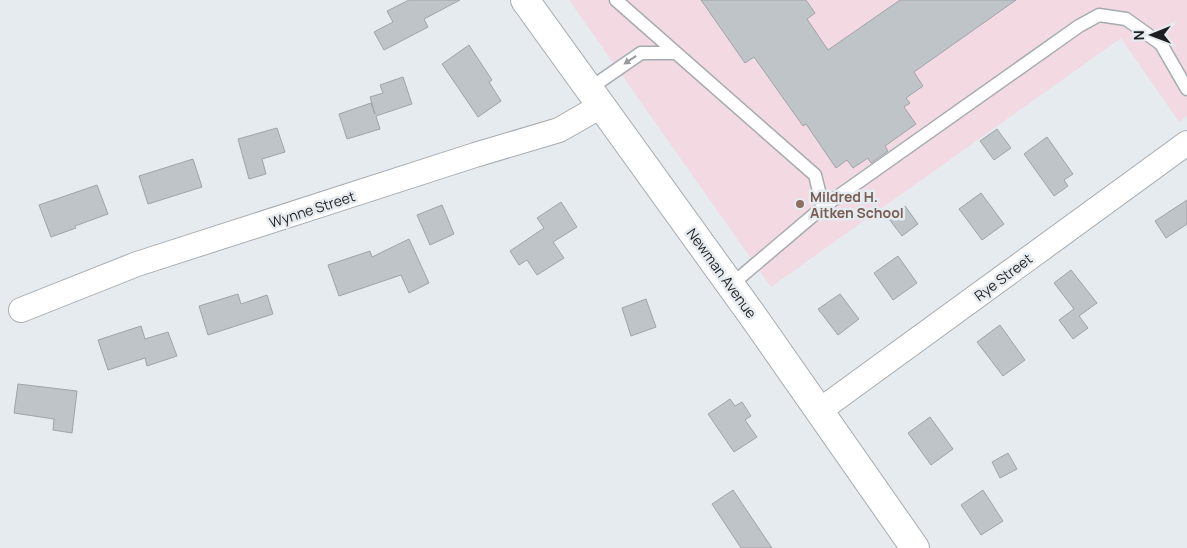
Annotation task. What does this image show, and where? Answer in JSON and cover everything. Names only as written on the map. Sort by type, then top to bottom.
[{"type":"main road","name":"Newman Avenue","points":[[525,0],[731,285],[915,548]]},
{"type":"street","name":"Wynne Street","points":[[21,310],[137,264],[301,213],[475,155],[559,130],[595,98]]},
{"type":"street","name":"Rye Street","points":[[819,411],[1187,143]]},
{"type":"lane","points":[[616,0],[815,175],[823,207]]},
{"type":"lane","points":[[731,285],[823,207],[1079,26],[1099,15],[1126,19],[1161,44],[1187,89]]},
{"type":"lane","points":[[595,98],[641,53],[676,52]]},
{"type":"shaded area","name":"Mildred H. Aitken School","points":[[569,0],[1187,0],[1187,116],[1179,122],[1121,38],[771,287]]},
{"type":"building","points":[[409,0],[460,0],[424,19],[428,27],[384,50],[374,32],[393,22],[387,11]]},
{"type":"building","points":[[701,0],[806,0],[815,13],[807,19],[828,50],[900,0],[1016,0],[914,72],[923,86],[906,98],[910,103],[904,107],[916,124],[885,146],[888,151],[871,163],[868,158],[853,168],[847,160],[836,168],[806,124],[803,126],[754,57],[745,63]]},
{"type":"building","points":[[469,45],[492,80],[489,82],[501,101],[478,117],[442,64]]},
{"type":"building","points":[[403,77],[412,104],[376,116],[380,129],[347,139],[339,114],[371,103],[375,114],[370,97],[383,93],[380,85]]},
{"type":"building","points":[[277,128],[285,152],[262,159],[266,174],[249,179],[238,139]]},
{"type":"building","points":[[997,129],[1011,148],[994,160],[980,141]]},
{"type":"building","points":[[1047,137],[1073,174],[1064,180],[1068,186],[1054,196],[1024,154]]},
{"type":"building","points":[[193,159],[202,187],[148,204],[139,176]]},
{"type":"building","points":[[97,185],[108,214],[51,237],[39,205]]},
{"type":"building","points":[[981,193],[1004,224],[982,240],[959,209]]},
{"type":"building","points":[[1187,200],[1187,224],[1166,238],[1155,221]]},
{"type":"building","points":[[561,202],[577,227],[553,242],[564,258],[537,275],[527,260],[519,265],[510,251],[544,228],[537,218]]},
{"type":"building","points":[[442,205],[454,234],[430,245],[417,215]]},
{"type":"building","points":[[905,206],[918,224],[902,236],[889,219]]},
{"type":"building","points":[[409,239],[429,283],[409,293],[401,275],[339,296],[328,265],[370,251],[372,257]]},
{"type":"building","points":[[898,256],[917,283],[893,300],[874,273]]},
{"type":"building","points":[[1071,270],[1097,303],[1079,316],[1088,328],[1073,339],[1059,320],[1074,309],[1054,283]]},
{"type":"building","points":[[238,294],[241,304],[267,295],[273,314],[208,335],[199,306]]},
{"type":"building","points":[[840,294],[859,319],[838,335],[818,309]]},
{"type":"building","points":[[646,299],[656,327],[631,336],[622,308]]},
{"type":"building","points":[[1000,325],[1025,360],[1003,376],[977,342]]},
{"type":"building","points":[[141,326],[145,339],[168,332],[177,356],[147,366],[145,358],[108,370],[98,340]]},
{"type":"building","points":[[18,384],[77,391],[72,433],[53,430],[54,419],[14,413]]},
{"type":"building","points":[[730,399],[735,406],[742,402],[751,416],[745,420],[757,437],[734,452],[708,414]]},
{"type":"building","points":[[930,417],[953,449],[931,465],[908,433]]},
{"type":"building","points":[[1008,453],[1017,469],[1000,478],[992,462]]},
{"type":"building","points":[[733,490],[772,548],[741,548],[712,504]]},
{"type":"building","points":[[983,490],[1003,521],[981,535],[961,505]]},
{"type":"place","name":"Mildred H. Aitken School","points":[[800,204]]}]
